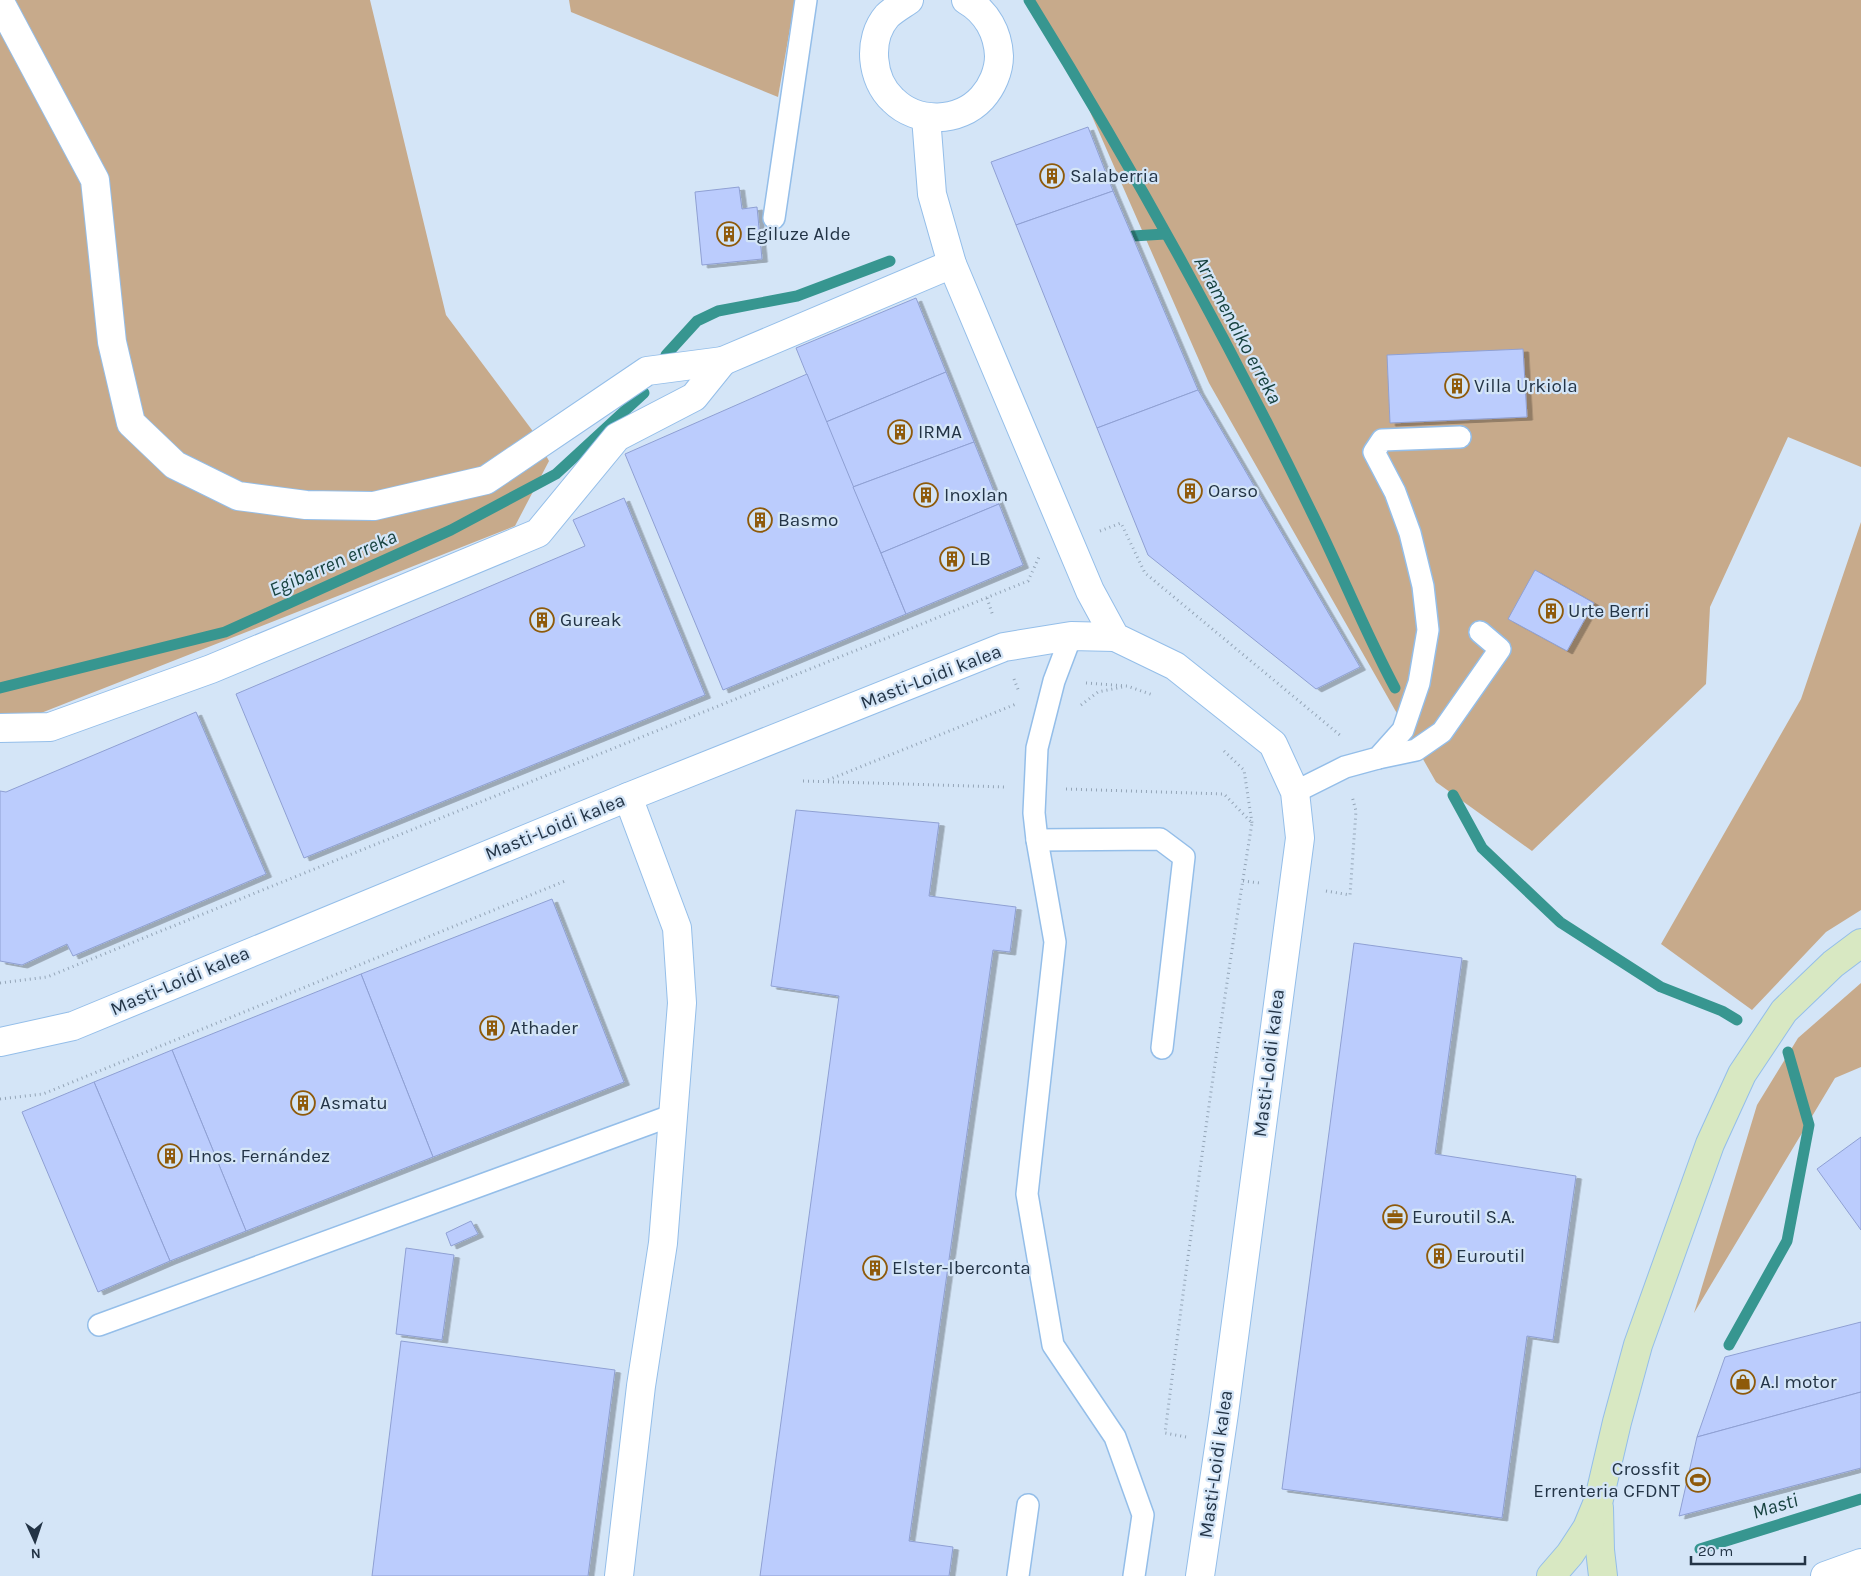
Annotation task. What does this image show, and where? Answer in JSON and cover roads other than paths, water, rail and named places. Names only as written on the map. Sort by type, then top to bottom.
[{"type":"street","points":[[909,0],[887,16],[877,36],[874,54],[879,81],[891,99],[900,107],[926,117],[948,118],[978,103],[989,91],[999,65],[998,43],[989,21],[966,0]]},
{"type":"street","points":[[0,2],[96,180],[112,342],[131,423],[175,465],[238,496],[306,505],[374,506],[486,480],[647,371],[723,361],[952,264]]},
{"type":"street","points":[[926,117],[932,194],[952,264],[1090,591],[1115,637]]},
{"type":"street","points":[[0,728],[50,726],[202,672],[538,533],[616,437],[694,397],[723,361]]},
{"type":"street","name":"Masti-Loidi kalea","points":[[0,1042],[73,1026],[628,797],[1004,647],[1071,636],[1115,637],[1176,666],[1274,744],[1295,792],[1300,838],[1224,1412],[1200,1576]]},
{"type":"street","points":[[619,1576],[641,1386],[663,1243],[682,1003],[677,928],[628,797]]},
{"type":"street","points":[[1552,1576],[1570,1554],[1587,1528],[1599,1499],[1638,1345],[1710,1144],[1742,1074],[1784,1011],[1833,964],[1861,943]]},
{"type":"street","points":[[1599,1499],[1599,1542],[1603,1576]]},
{"type":"street","points":[[1825,1576],[1861,1563]]},
{"type":"lane","points":[[774,218],[806,0]]},
{"type":"lane","points":[[1378,758],[1403,730],[1419,683],[1428,630],[1424,586],[1410,533],[1395,492],[1374,452],[1382,440],[1460,437]]},
{"type":"lane","points":[[1295,792],[1345,767],[1416,750],[1442,732],[1500,649],[1480,632]]},
{"type":"lane","points":[[1071,636],[1054,681],[1037,748],[1034,813],[1036,840],[1055,942],[1027,1194],[1053,1345],[1116,1437],[1143,1515],[1134,1576]]},
{"type":"lane","points":[[1036,840],[1160,839],[1184,856],[1162,1048]]},
{"type":"lane","points":[[100,1325],[673,1115]]},
{"type":"lane","points":[[1018,1576],[1028,1504]]},
{"type":"waterway","name":"Arramendiko erreka","points":[[1029,0],[1141,188],[1211,316],[1279,446],[1395,688]]},
{"type":"waterway","name":"Egibarren erreka","points":[[1133,236],[1165,234]]},
{"type":"waterway","name":"Egibarren erreka","points":[[666,355],[697,321],[718,311],[797,296],[890,261]]},
{"type":"waterway","name":"Egibarren erreka","points":[[0,688],[225,632],[451,530],[556,474],[644,393]]},
{"type":"waterway","points":[[1453,795],[1482,848],[1560,922],[1661,987],[1722,1011],[1737,1020]]},
{"type":"waterway","points":[[1729,1345],[1787,1241],[1809,1125],[1788,1052]]},
{"type":"waterway","name":"Masti","points":[[1700,1549],[1861,1499]]},
{"type":"place","name":"Salaberria","points":[[1052,176]]},
{"type":"place","name":"Egiluze Alde","points":[[729,234]]},
{"type":"place","name":"Villa Urkiola","points":[[1457,386]]},
{"type":"place","name":"IRMA","points":[[900,432]]},
{"type":"place","name":"Oarso","points":[[1190,491]]},
{"type":"place","name":"Inoxlan","points":[[926,495]]},
{"type":"place","name":"Basmo","points":[[760,520]]},
{"type":"place","name":"LB","points":[[952,559]]},
{"type":"place","name":"Urte Berri","points":[[1551,611]]},
{"type":"place","name":"Gureak","points":[[542,620]]},
{"type":"place","name":"Athader","points":[[492,1028]]},
{"type":"place","name":"Asmatu","points":[[303,1103]]},
{"type":"place","name":"Hnos. Fernández","points":[[170,1156]]},
{"type":"place","name":"Euroutil S.A.","points":[[1395,1217]]},
{"type":"place","name":"Euroutil","points":[[1439,1256]]},
{"type":"place","name":"Elster-Iberconta","points":[[875,1268]]},
{"type":"place","name":"A.I motor","points":[[1743,1382]]},
{"type":"place","name":"Crossfit Errenteria CFDNT","points":[[1698,1480]]}]
